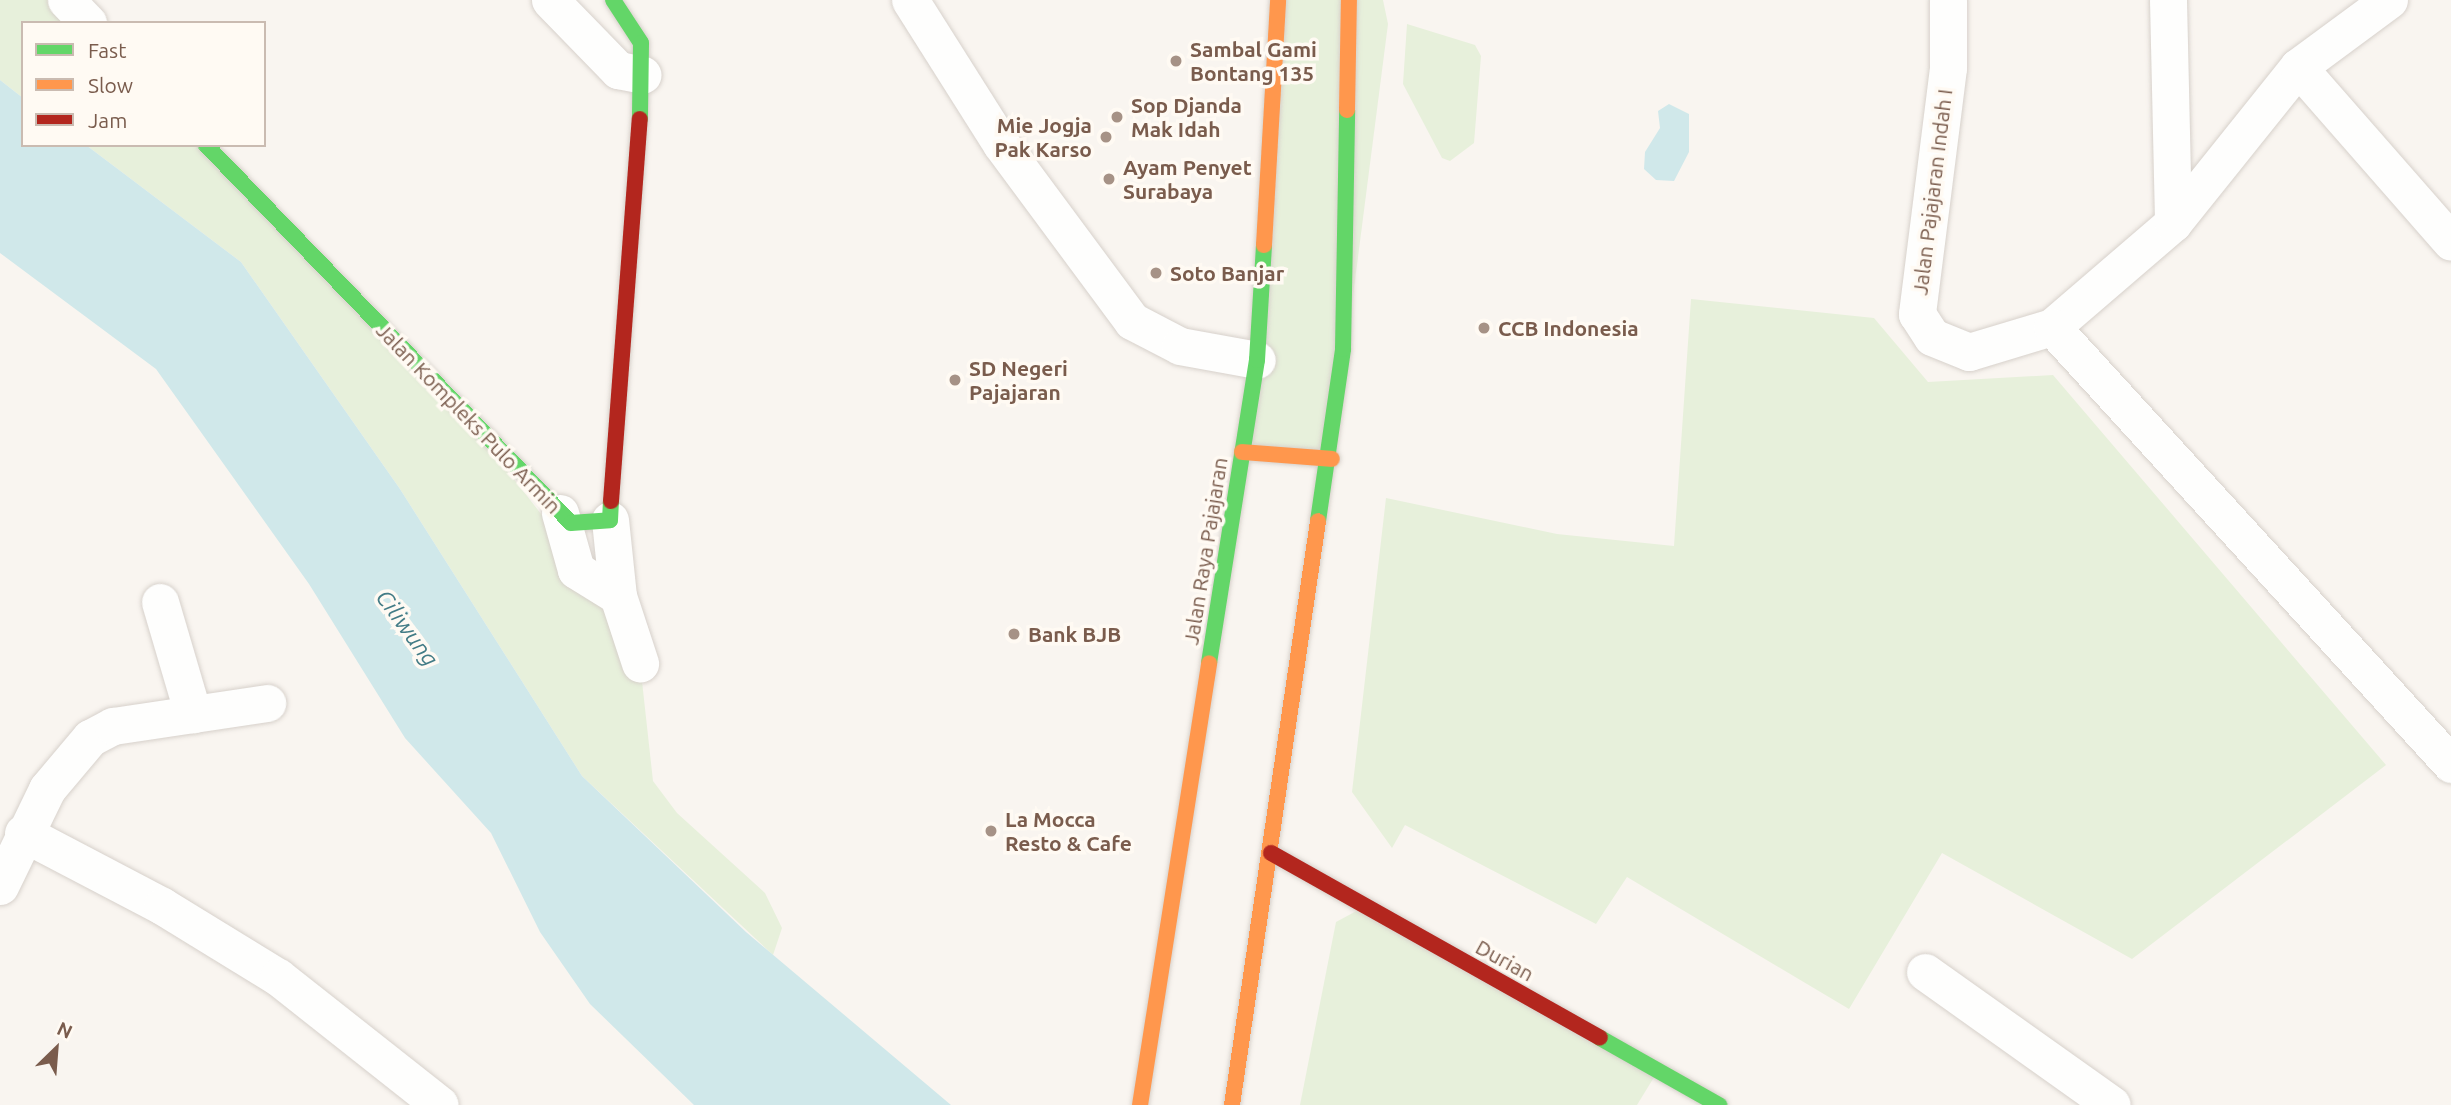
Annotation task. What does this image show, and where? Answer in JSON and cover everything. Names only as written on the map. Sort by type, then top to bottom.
[{"type":"main road","points":[[610,520],[643,75],[641,43],[613,0]]},
{"type":"main road","name":"Jalan Raya Pajajaran","points":[[1140,1105],[1257,360],[1278,0]]},
{"type":"main road","points":[[1232,1105],[1332,459],[1343,349],[1349,0]]},
{"type":"main road","name":"Jalan Kompleks Pulo Armin","points":[[208,147],[560,513],[571,523],[610,520]]},
{"type":"main road","points":[[1242,452],[1332,459]]},
{"type":"main road","name":"Durian","points":[[1270,853],[1719,1105]]},
{"type":"street","points":[[66,0],[86,21]]},
{"type":"street","points":[[550,0],[618,70],[643,75]]},
{"type":"street","points":[[909,0],[1001,144],[1132,321],[1180,346],[1257,360]]},
{"type":"street","name":"Jalan Pajajaran Indah I","points":[[1948,0],[1948,68],[1917,314],[1932,337],[1969,352],[2052,327]]},
{"type":"street","points":[[2168,0],[2173,223]]},
{"type":"street","points":[[2389,0],[2298,67],[2173,223],[2052,327],[2451,764]]},
{"type":"street","points":[[2298,67],[2451,242]]},
{"type":"street","points":[[560,513],[576,570],[618,596]]},
{"type":"street","points":[[610,520],[618,596],[639,663]]},
{"type":"street","points":[[160,602],[193,713]]},
{"type":"street","points":[[0,886],[23,833],[65,761],[90,738],[113,726],[267,703]]},
{"type":"street","points":[[23,833],[267,970],[344,1023],[440,1105]]},
{"type":"street","points":[[1925,972],[2112,1105]]},
{"type":"green space","points":[[0,0],[67,0],[87,21],[21,21],[21,96],[0,80]]},
{"type":"green space","points":[[1279,0],[1383,0],[1388,24],[1332,459],[1242,452]]},
{"type":"green space","points":[[1407,24],[1475,45],[1481,56],[1474,143],[1450,161],[1442,158],[1403,84]]},
{"type":"green space","points":[[89,147],[210,147],[459,409],[599,588],[640,663],[653,781],[677,813],[765,893],[782,928],[773,955],[582,776],[400,489],[241,262]]},
{"type":"green space","points":[[1691,299],[1874,318],[1928,382],[2053,375],[2386,765],[2132,959],[1942,853],[1849,1009],[1627,877],[1596,924],[1405,825],[1392,848],[1352,792],[1386,498],[1557,534],[1674,546]]},
{"type":"green space","points":[[1362,908],[1656,1074],[1637,1105],[1300,1105],[1336,922]]},
{"type":"water","name":"Ciliwung","points":[[0,80],[21,96],[21,147],[89,147],[241,262],[400,489],[582,776],[746,932],[951,1105],[694,1105],[590,1004],[540,932],[491,833],[405,738],[309,584],[156,369],[0,253]]},
{"type":"water","points":[[1669,104],[1689,114],[1689,152],[1674,181],[1656,180],[1644,169],[1645,152],[1660,128],[1658,111]]},
{"type":"traffic: fast","points":[[613,0],[641,43],[640,119]]},
{"type":"traffic: fast","points":[[1318,521],[1343,349],[1347,110]]},
{"type":"traffic: fast","points":[[208,147],[571,523],[610,520],[611,501]]},
{"type":"traffic: fast","points":[[1209,663],[1257,360],[1264,245]]},
{"type":"traffic: fast","points":[[1600,1038],[1719,1105]]},
{"type":"traffic: slow","points":[[1264,245],[1278,0]]},
{"type":"traffic: slow","points":[[1347,110],[1349,0]]},
{"type":"traffic: slow","points":[[1242,452],[1332,459]]},
{"type":"traffic: slow","points":[[1232,1105],[1318,521]]},
{"type":"traffic: slow","points":[[1140,1105],[1209,663]]},
{"type":"traffic: jam","points":[[611,501],[640,119]]},
{"type":"traffic: jam","points":[[1271,853],[1600,1038]]},
{"type":"place","name":"Sambal Gami Bontang 135","points":[[1176,61]]},
{"type":"place","name":"Sop Djanda Mak Idah","points":[[1117,117]]},
{"type":"place","name":"Mie Jogja Pak Karso","points":[[1106,137]]},
{"type":"place","name":"Ayam Penyet Surabaya","points":[[1109,179]]},
{"type":"place","name":"Soto Banjar","points":[[1156,273]]},
{"type":"place","name":"CCB Indonesia","points":[[1484,328]]},
{"type":"place","name":"SD Negeri Pajajaran","points":[[955,380]]},
{"type":"place","name":"Bank BJB","points":[[1014,634]]},
{"type":"place","name":"La Mocca Resto & Cafe","points":[[991,831]]}]
